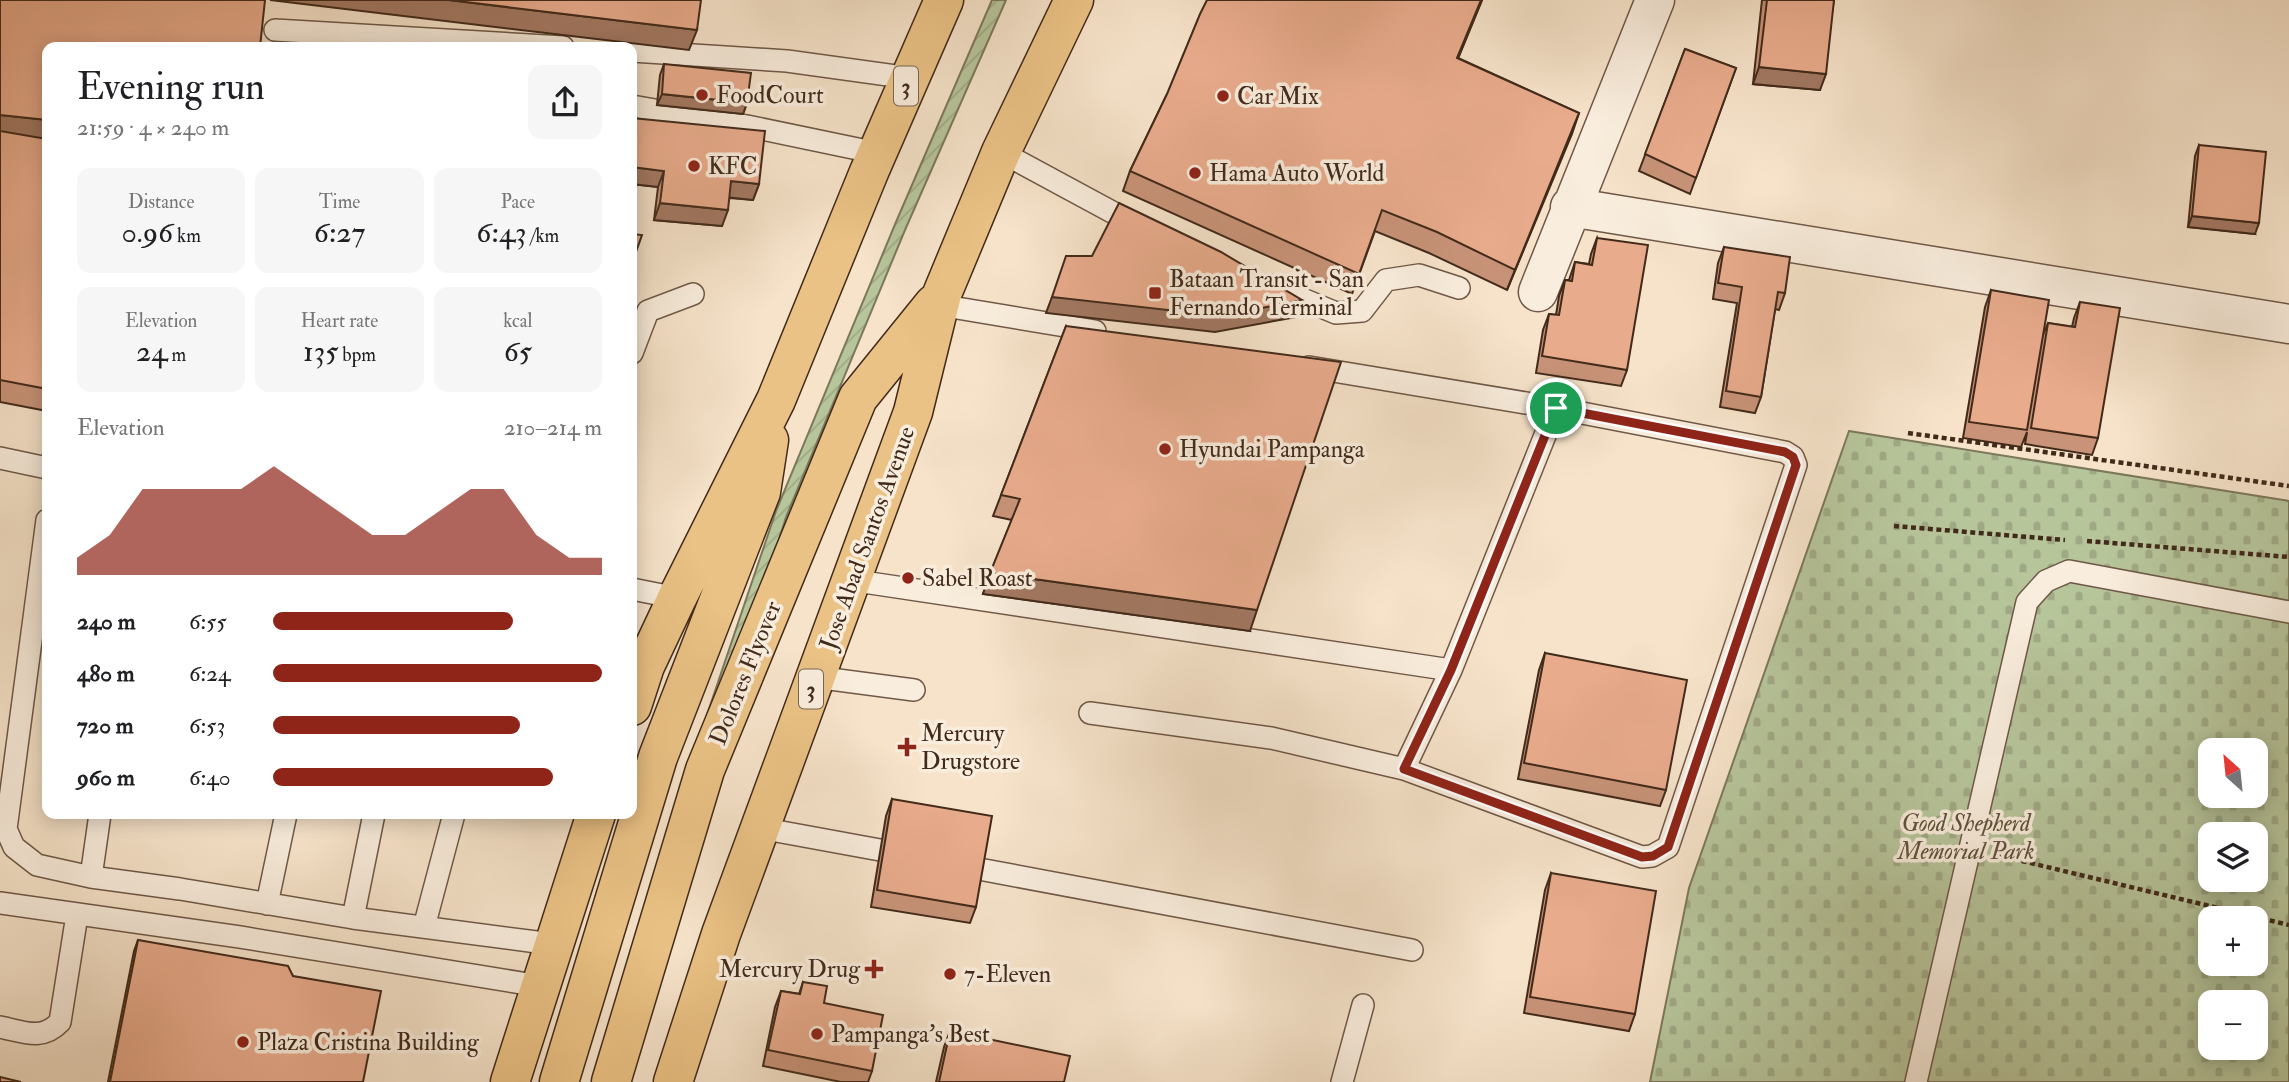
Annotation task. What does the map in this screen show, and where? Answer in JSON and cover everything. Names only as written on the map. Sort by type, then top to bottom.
[{"type":"highway","name":"3","points":[[637,691],[645,666],[677,598],[776,400],[877,153],[944,0]]},
{"type":"highway","name":"Jose Abad Santos Avenue","points":[[678,1081],[721,933],[913,412],[940,300],[1001,152],[1074,0]]},
{"type":"highway","name":"Dolores Flyover","points":[[611,1082],[705,770],[858,398],[940,300]]},
{"type":"highway","name":"Dolores Flyover","points":[[559,1082],[658,757],[761,492],[776,400]]},
{"type":"highway","points":[[510,1082],[552,944],[594,819]]},
{"type":"street","points":[[1538,292],[1655,0]]},
{"type":"street","points":[[1570,207],[2289,324]]},
{"type":"lane","points":[[275,30],[478,42]]},
{"type":"lane","points":[[637,51],[787,61],[910,78]]},
{"type":"lane","points":[[637,107],[877,153]]},
{"type":"lane","points":[[1001,152],[1116,216],[1151,232]]},
{"type":"lane","points":[[1254,279],[1336,313],[1362,311],[1386,280],[1419,275],[1459,288]]},
{"type":"lane","points":[[637,340],[648,311],[693,294]]},
{"type":"lane","points":[[940,300],[1117,335]]},
{"type":"lane","points":[[1090,713],[1271,738],[1404,769],[1642,857],[1653,856],[1668,847],[1796,465],[1793,457],[1785,452],[1556,408],[1296,364]]},
{"type":"lane","points":[[1404,769],[1451,670],[1556,408]]},
{"type":"lane","points":[[0,458],[42,467]]},
{"type":"lane","points":[[1916,1082],[2027,602],[2046,581],[2069,571],[2289,612]]},
{"type":"lane","points":[[42,575],[6,829],[14,847],[37,865],[91,877],[180,888],[353,918],[552,944]]},
{"type":"lane","points":[[850,580],[1451,670]]},
{"type":"lane","points":[[637,590],[677,598]]},
{"type":"lane","points":[[815,677],[914,690]]},
{"type":"lane","points":[[91,877],[99,819]]},
{"type":"lane","points":[[267,904],[285,819]]},
{"type":"lane","points":[[353,918],[373,819]]},
{"type":"lane","points":[[424,927],[453,819]]},
{"type":"lane","points":[[760,828],[880,850]]},
{"type":"lane","points":[[979,869],[1412,950]]},
{"type":"lane","points":[[0,903],[240,937],[540,986]]},
{"type":"lane","points":[[0,1027],[43,1035],[60,1022],[77,915]]},
{"type":"lane","points":[[1342,1082],[1363,1005]]},
{"type":"path","points":[[1908,433],[2289,486]]},
{"type":"path","points":[[1894,526],[2071,540]]},
{"type":"path","points":[[2085,541],[2289,557]]},
{"type":"path","points":[[1971,848],[2289,925]]},
{"type":"green space","points":[[992,0],[1006,0],[905,230],[786,517],[762,595],[692,759],[776,511]]},
{"type":"green space","name":"Good Shepherd Memorial Park","points":[[1849,431],[2289,501],[2289,1082],[1650,1082],[1689,888]]},
{"type":"building","points":[[0,0],[265,0],[261,42],[42,42],[42,119],[0,115]]},
{"type":"building","points":[[449,0],[701,0],[697,30]]},
{"type":"building","points":[[1207,0],[1481,0],[1457,58],[1579,113],[1515,270],[1437,232],[1382,210],[1359,274],[1130,171],[1167,94]]},
{"type":"building","points":[[1767,0],[1834,0],[1826,74],[1759,67]]},
{"type":"building","points":[[1685,49],[1736,68],[1696,178],[1645,154]]},
{"type":"building","points":[[664,64],[751,73],[747,103],[662,94]]},
{"type":"building","name":"KFC","points":[[637,118],[765,131],[759,184],[731,181],[728,210],[660,203],[664,171],[637,168]]},
{"type":"building","points":[[0,131],[42,138],[42,388],[0,380]]},
{"type":"building","points":[[2199,145],[2266,152],[2259,223],[2192,216]]},
{"type":"building","name":"Bataan Transit - San Fernando Terminal","points":[[1119,203],[1221,252],[1302,300],[1221,316],[1052,297],[1066,256],[1092,256]]},
{"type":"building","points":[[637,234],[642,235],[637,249]]},
{"type":"building","points":[[1597,238],[1648,245],[1627,370],[1542,356],[1549,314],[1559,315],[1565,280],[1572,281],[1575,262],[1592,265]]},
{"type":"building","points":[[1724,247],[1790,257],[1785,293],[1778,292],[1761,397],[1726,391],[1742,287],[1718,283]]},
{"type":"building","points":[[1991,290],[2049,300],[2027,430],[1969,422]]},
{"type":"building","points":[[2080,302],[2120,308],[2098,438],[2031,428],[2048,323],[2075,327]]},
{"type":"building","name":"Hyundai Pampanga","points":[[1066,326],[1341,362],[1257,610],[990,573],[1020,499],[1001,495]]},
{"type":"building","points":[[1545,653],[1687,680],[1666,790],[1524,763]]},
{"type":"building","points":[[892,799],[992,816],[976,907],[877,890]]},
{"type":"building","points":[[1551,873],[1656,891],[1635,1014],[1530,997]]},
{"type":"building","name":"Plaza Cristina Building","points":[[138,940],[288,966],[293,976],[381,991],[363,1082],[110,1082]]},
{"type":"building","points":[[803,982],[827,986],[824,1003],[883,1015],[872,1071],[768,1050],[781,991],[800,994]]},
{"type":"building","points":[[950,1031],[1070,1056],[1064,1082],[939,1082]]},
{"type":"building","points":[[0,1077],[21,1082],[0,1082]]},
{"type":"place","name":"FoodCourt","points":[[702,95]]},
{"type":"place","name":"Car Mix","points":[[1223,96]]},
{"type":"place","name":"KFC","points":[[694,166]]},
{"type":"place","name":"Hama Auto World","points":[[1195,173]]},
{"type":"place","name":"Bataan Transit - San Fernando Terminal","points":[[1155,293]]},
{"type":"place","name":"Hyundai Pampanga","points":[[1165,449]]},
{"type":"place","name":"Sabel Roast","points":[[908,578]]},
{"type":"place","name":"Mercury Drugstore","points":[[907,747]]},
{"type":"place","name":"Mercury Drug","points":[[874,969]]},
{"type":"place","name":"7-Eleven","points":[[950,974]]},
{"type":"place","name":"Pampanga's Best","points":[[817,1034]]},
{"type":"place","name":"Plaza Cristina Building","points":[[243,1042]]},
{"type":"route","points":[[1556,408],[1785,452],[1793,457],[1796,465],[1668,847],[1653,856],[1642,857],[1404,769],[1451,670],[1556,408]]}]
